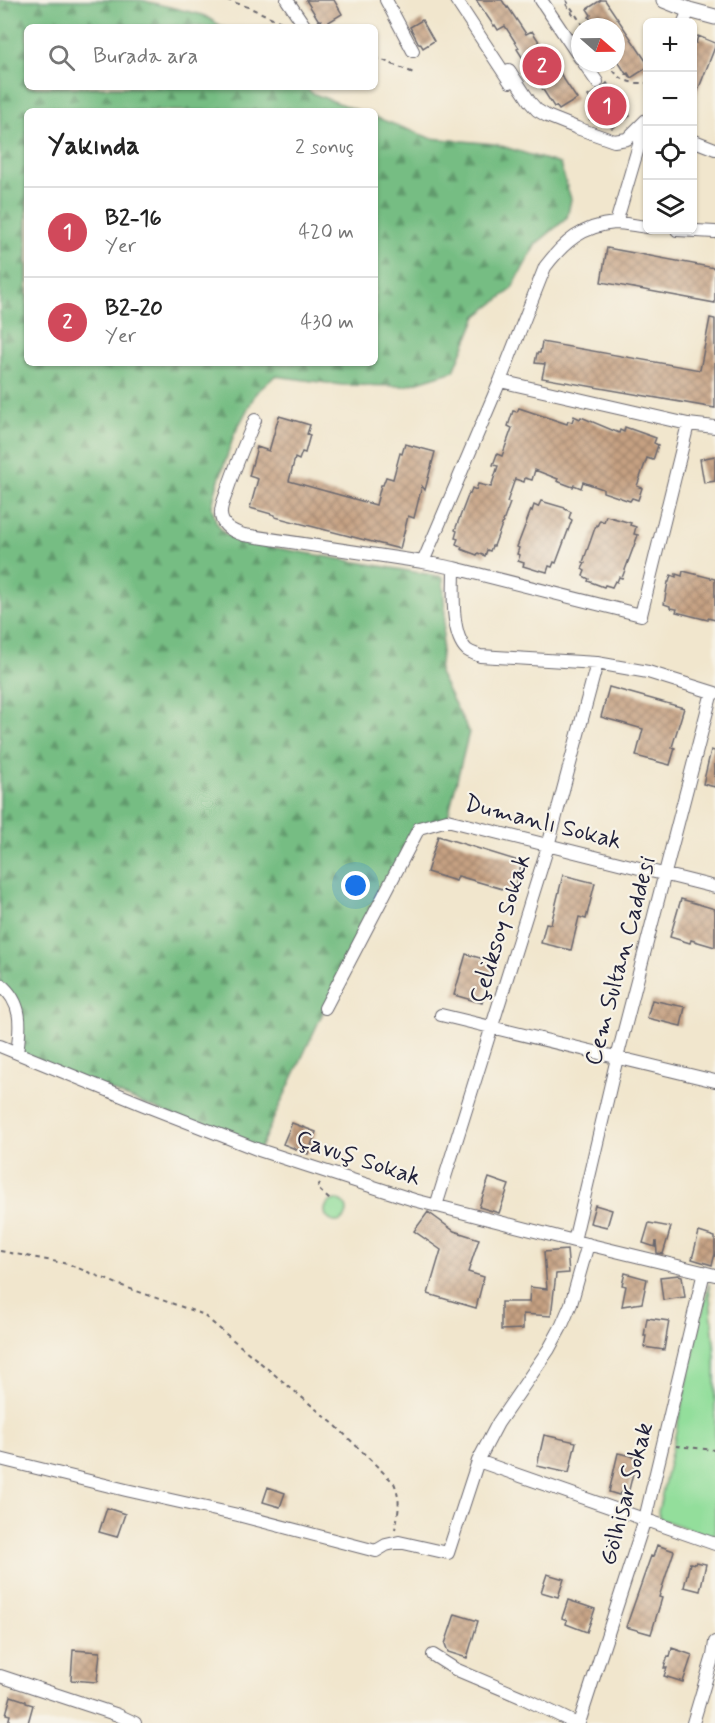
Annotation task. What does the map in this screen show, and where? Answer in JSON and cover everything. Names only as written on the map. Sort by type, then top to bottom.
[{"type":"street","points":[[287,0],[297,24]]},
{"type":"street","points":[[387,0],[413,51]]},
{"type":"street","points":[[456,0],[518,95]]},
{"type":"street","points":[[541,0],[571,45]]},
{"type":"street","points":[[664,0],[686,16],[715,24]]},
{"type":"street","points":[[686,16],[715,17]]},
{"type":"street","points":[[509,70],[537,110],[577,128],[615,141],[627,139],[643,123]]},
{"type":"street","points":[[590,72],[597,82]]},
{"type":"street","points":[[616,223],[645,126]]},
{"type":"street","points":[[697,142],[715,149]]},
{"type":"street","points":[[423,562],[500,381],[545,267],[570,239],[591,227],[616,223],[643,226]]},
{"type":"street","points":[[697,231],[715,232]]},
{"type":"street","points":[[500,381],[688,424],[715,427]]},
{"type":"street","points":[[255,420],[238,458],[222,505],[220,516],[224,525],[234,532],[244,536],[454,568],[641,615],[688,424]]},
{"type":"street","points":[[454,568],[454,619],[460,639],[470,652],[490,657],[597,663],[648,672],[714,693]]},
{"type":"street","name":"Çeliksoy Sokak","points":[[436,1206],[548,846],[597,663]]},
{"type":"street","name":"Cem Sultan Caddesi","points":[[574,1241],[617,1058],[714,693]]},
{"type":"street","name":"Dumanlı Sokak","points":[[325,1008],[419,828],[447,820],[715,887]]},
{"type":"street","points":[[0,984],[13,997],[17,1006],[19,1028],[17,1053]]},
{"type":"street","points":[[441,1016],[715,1081]]},
{"type":"street","name":"Çavuş Sokak","points":[[0,1046],[260,1150],[327,1172],[436,1206],[709,1274]]},
{"type":"street","points":[[0,1459],[238,1515],[376,1551],[386,1545],[399,1542],[448,1553],[478,1461],[498,1423],[549,1349],[561,1327],[571,1304],[588,1244]]},
{"type":"street","name":"Gölhisar Sokak","points":[[577,1723],[645,1519],[709,1274]]},
{"type":"street","points":[[478,1461],[715,1544]]},
{"type":"street","points":[[693,1723],[715,1642]]},
{"type":"street","points":[[434,1654],[455,1669],[521,1696],[577,1723]]},
{"type":"street","points":[[0,1676],[135,1723]]},
{"type":"path","points":[[227,0],[293,24]]},
{"type":"path","points":[[566,0],[577,17]]},
{"type":"path","points":[[566,4],[575,18],[577,17]]},
{"type":"path","points":[[378,58],[416,74]]},
{"type":"path","points":[[614,72],[628,82],[643,82]]},
{"type":"path","points":[[327,1172],[317,1188],[331,1201]]},
{"type":"path","points":[[0,1251],[68,1264],[202,1314],[334,1425],[394,1483],[399,1495],[399,1512],[393,1534],[386,1545]]},
{"type":"path","points":[[663,1445],[715,1450]]},
{"type":"green space","points":[[0,0],[141,0],[203,15],[218,24],[24,24],[24,90],[308,90],[351,108],[24,108],[24,366],[378,366],[378,118],[430,138],[495,144],[560,164],[571,199],[567,218],[536,244],[511,290],[477,316],[454,371],[405,386],[342,385],[275,376],[256,393],[234,435],[216,489],[212,507],[216,522],[224,533],[234,539],[443,577],[445,616],[439,673],[469,732],[447,820],[419,829],[325,1008],[259,1150],[17,1053],[19,1018],[0,984]]},
{"type":"green space","points":[[332,1200],[340,1200],[347,1207],[347,1215],[340,1222],[332,1222],[325,1215],[325,1207]]},
{"type":"green space","points":[[709,1283],[715,1359],[715,1534],[709,1536],[660,1519],[658,1512]]},
{"type":"building","points":[[306,0],[334,0],[342,14],[326,24],[319,21]]},
{"type":"building","points":[[476,0],[502,0],[526,34],[532,31],[577,99],[559,110],[556,106],[554,107],[505,26],[498,30]]},
{"type":"building","points":[[605,0],[617,18],[590,18],[591,15],[587,9]]},
{"type":"building","points":[[422,20],[434,41],[423,48],[410,27]]},
{"type":"building","points":[[625,30],[643,57],[643,70],[631,78],[628,73],[626,74]]},
{"type":"building","points":[[698,36],[715,43],[715,47],[697,93],[697,72]]},
{"type":"building","points":[[607,83],[630,116],[612,128],[609,124],[607,125],[588,96]]},
{"type":"building","points":[[607,248],[715,268],[715,303],[601,282]]},
{"type":"building","points":[[710,318],[715,319],[715,408],[542,378],[545,364],[535,363],[542,342],[700,370]]},
{"type":"building","points":[[519,408],[567,424],[568,421],[572,422],[574,416],[619,433],[620,430],[624,432],[625,427],[656,438],[654,443],[658,445],[653,460],[647,458],[637,486],[642,488],[638,500],[632,498],[630,501],[583,482],[581,488],[574,485],[573,487],[535,470],[532,480],[525,478],[524,482],[515,479],[507,502],[510,503],[494,546],[490,551],[487,550],[485,556],[478,553],[477,555],[461,549],[462,547],[456,544],[458,539],[455,538],[457,531],[455,530],[472,488],[476,490],[478,484],[491,487],[498,466],[493,465],[497,454],[502,456],[512,428],[508,426],[513,411],[517,412]]},
{"type":"building","points":[[279,416],[310,425],[305,453],[302,452],[299,460],[295,458],[289,481],[376,505],[381,485],[386,477],[393,479],[400,453],[402,454],[405,444],[435,452],[425,490],[422,486],[414,518],[408,516],[400,549],[275,517],[275,515],[250,508],[258,479],[249,476],[257,447],[269,451]]},
{"type":"building","points":[[715,456],[715,481],[704,483],[700,459]]},
{"type":"building","points":[[541,501],[565,508],[571,512],[569,518],[572,520],[556,563],[554,562],[552,567],[549,566],[547,572],[523,566],[524,563],[518,561],[520,555],[517,554],[519,548],[517,547],[531,510],[534,505],[538,507]]},
{"type":"building","points":[[606,516],[631,523],[630,525],[636,527],[634,534],[638,535],[622,578],[619,577],[612,587],[605,585],[604,587],[588,581],[589,579],[583,576],[585,571],[582,569],[596,525],[600,520],[604,522]]},
{"type":"building","points":[[683,571],[715,579],[715,620],[676,612],[677,609],[664,604],[671,575],[682,576]]},
{"type":"building","points":[[609,687],[684,708],[672,747],[675,748],[670,765],[636,756],[643,729],[601,717]]},
{"type":"building","points":[[711,750],[715,751],[715,787],[703,784]]},
{"type":"building","points":[[438,836],[522,862],[513,892],[458,876],[456,881],[427,872]]},
{"type":"building","points":[[563,875],[595,883],[586,919],[579,917],[571,950],[541,943],[546,923],[551,924]]},
{"type":"building","points":[[681,899],[715,909],[715,947],[670,937]]},
{"type":"building","points":[[466,954],[494,962],[482,1003],[454,995]]},
{"type":"building","points":[[652,1000],[685,1007],[681,1026],[647,1018]]},
{"type":"building","points":[[292,1123],[316,1132],[308,1154],[283,1144]]},
{"type":"building","points":[[489,1178],[509,1185],[499,1213],[479,1207]]},
{"type":"building","points":[[595,1205],[612,1210],[607,1227],[590,1223]]},
{"type":"building","points":[[428,1212],[454,1231],[479,1239],[468,1272],[484,1277],[476,1308],[428,1294],[441,1250],[414,1231]]},
{"type":"building","points":[[649,1223],[671,1227],[663,1254],[657,1253],[656,1241],[655,1247],[643,1243]]},
{"type":"building","points":[[699,1232],[715,1237],[715,1254],[712,1265],[692,1259]]},
{"type":"building","points":[[567,1250],[569,1273],[556,1274],[551,1316],[523,1314],[523,1329],[501,1330],[501,1302],[529,1302],[530,1287],[547,1289],[544,1252]]},
{"type":"building","points":[[625,1273],[647,1279],[642,1303],[622,1306],[626,1286],[622,1285]]},
{"type":"building","points":[[682,1276],[685,1297],[663,1300],[660,1277]]},
{"type":"building","points":[[647,1318],[669,1321],[664,1350],[644,1347]]},
{"type":"building","points":[[544,1435],[576,1442],[569,1473],[537,1466]]},
{"type":"building","points":[[618,1453],[637,1457],[628,1494],[620,1493],[619,1495],[609,1492]]},
{"type":"building","points":[[268,1487],[285,1493],[280,1507],[263,1502]]},
{"type":"building","points":[[107,1508],[125,1514],[117,1537],[99,1532]]},
{"type":"building","points":[[657,1545],[674,1551],[659,1597],[662,1598],[651,1634],[626,1627]]},
{"type":"building","points":[[696,1562],[706,1564],[700,1591],[684,1587],[690,1563],[695,1564]]},
{"type":"building","points":[[547,1574],[564,1579],[558,1597],[541,1592]]},
{"type":"building","points":[[568,1600],[595,1609],[587,1632],[566,1624],[567,1620],[562,1618]]},
{"type":"building","points":[[455,1614],[478,1621],[467,1658],[448,1652],[445,1644]]},
{"type":"building","points":[[672,1648],[692,1655],[683,1682],[664,1676],[667,1668],[664,1668]]},
{"type":"building","points":[[73,1650],[100,1652],[97,1682],[71,1680]]},
{"type":"building","points":[[11,1696],[33,1705],[28,1723],[8,1723],[10,1715],[6,1714]]},
{"type":"place","name":"B2-20","points":[[542,66]]},
{"type":"place","name":"B2-16","points":[[607,106]]}]
